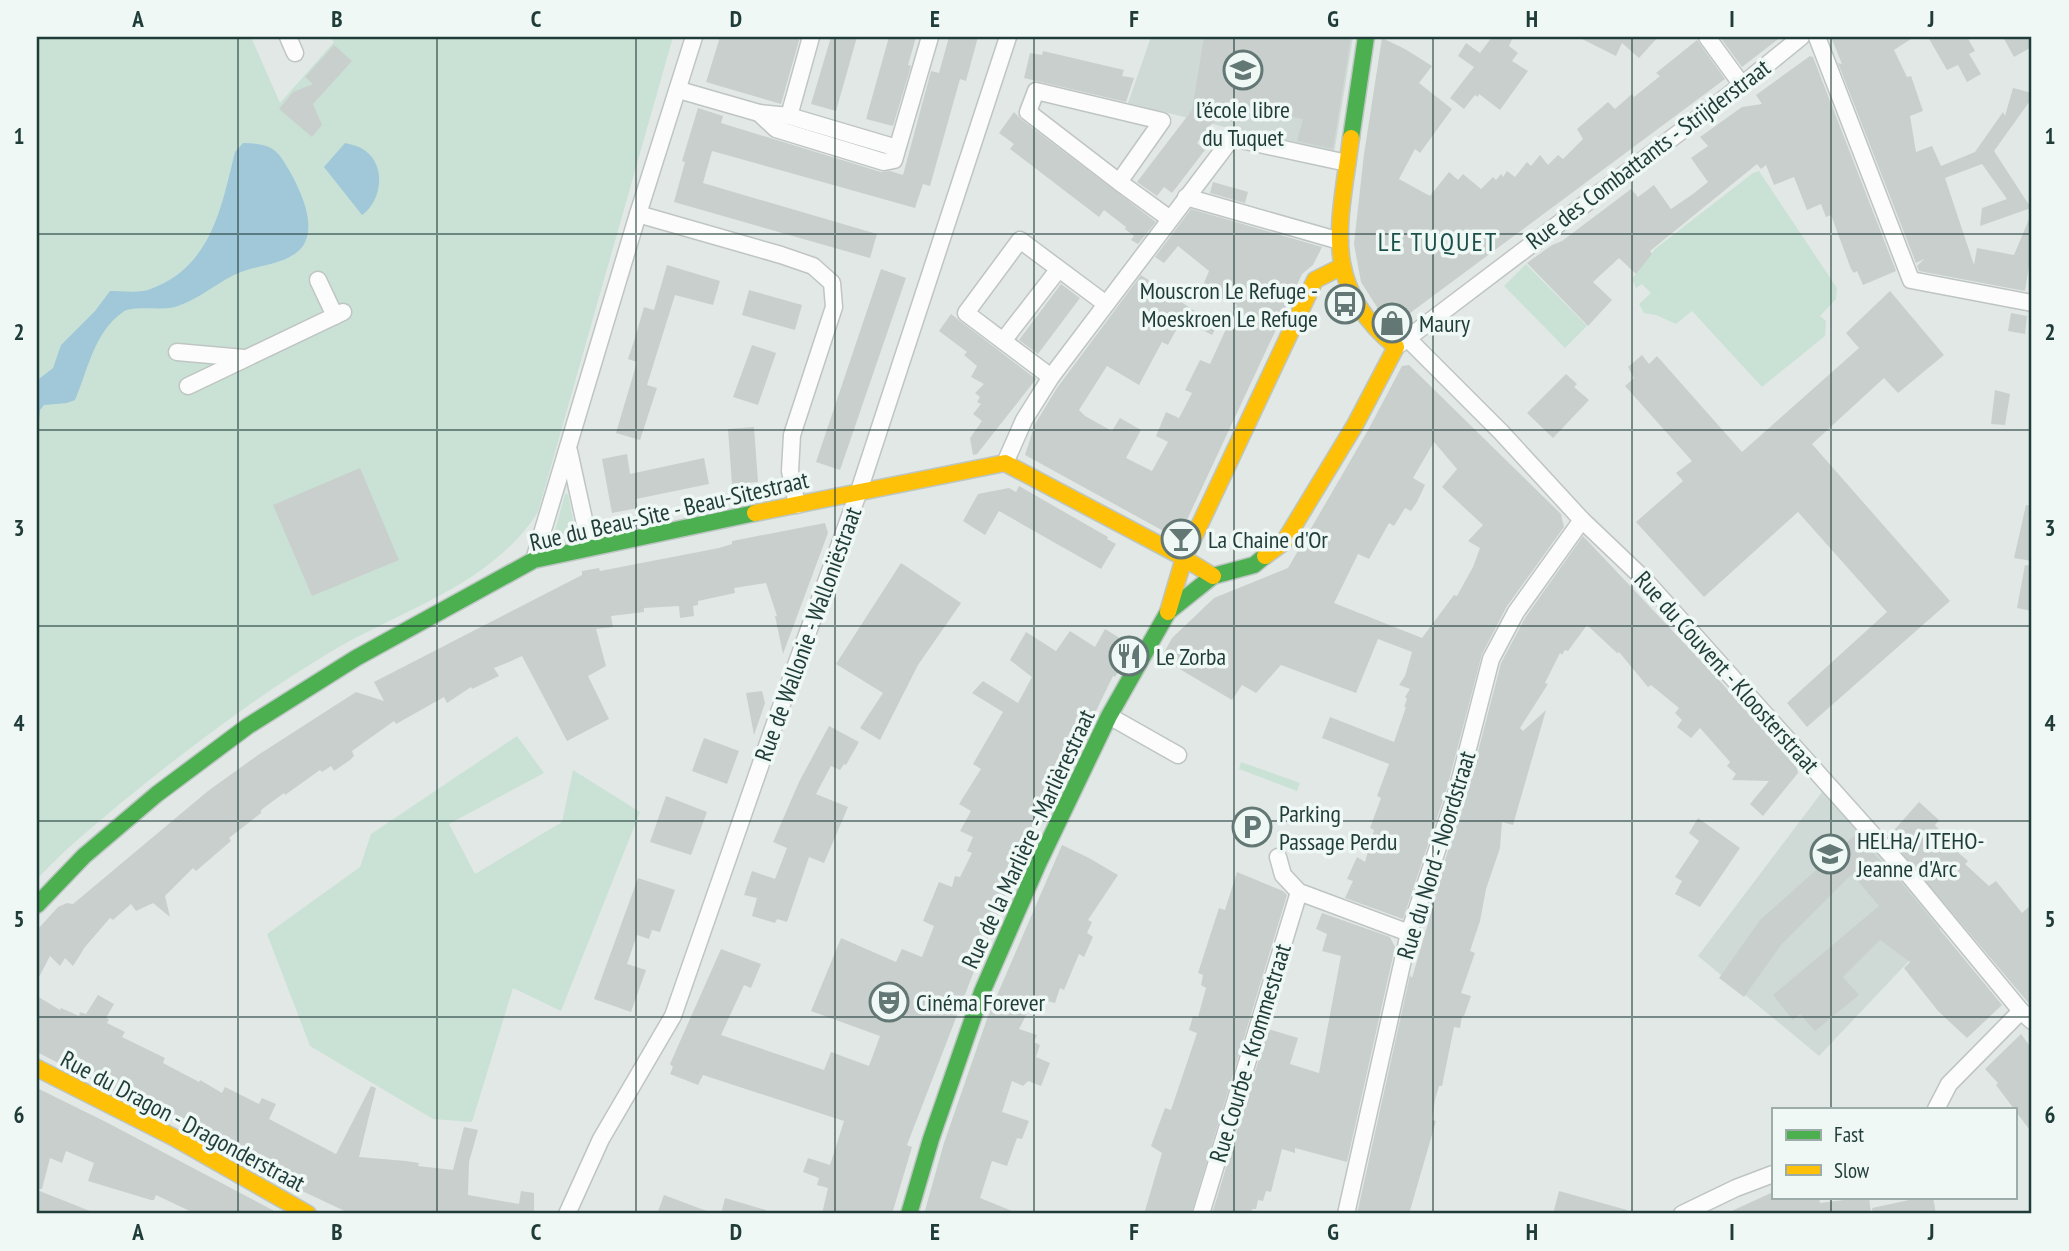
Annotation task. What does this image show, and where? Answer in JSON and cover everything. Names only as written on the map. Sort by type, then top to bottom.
[{"type":"street","points":[[288,37],[295,53]]},
{"type":"street","points":[[534,561],[694,37]]},
{"type":"street","points":[[789,116],[811,37]]},
{"type":"street","points":[[759,113],[776,129],[884,162],[894,160],[930,37]]},
{"type":"street","name":"Rue de Wallonie - Walloniëstraat","points":[[567,1214],[601,1139],[673,1016],[859,491],[1008,37]]},
{"type":"street","points":[[1366,37],[1347,163],[1340,241],[1341,267],[1346,282],[1378,333],[1401,342]]},
{"type":"street","points":[[1707,37],[1742,85]]},
{"type":"street","name":"Rue des Combattants - Strijderstraat","points":[[1401,342],[1742,85],[1801,37]]},
{"type":"street","points":[[1817,37],[1910,280],[2032,303]]},
{"type":"street","points":[[678,90],[759,113],[789,116],[897,148]]},
{"type":"street","points":[[1119,181],[1161,121],[1036,91],[1028,112],[1119,181],[1170,219]]},
{"type":"street","points":[[1213,576],[1005,463],[1024,420],[1051,377],[1232,138],[1347,163]]},
{"type":"street","points":[[1186,197],[1340,241]]},
{"type":"street","points":[[638,215],[813,266],[832,282],[834,307],[792,435],[790,471],[797,505]]},
{"type":"street","points":[[1051,377],[966,313],[1020,240],[1105,304]]},
{"type":"street","name":"Rue de la Marlière - Marlièrestraat","points":[[909,1214],[931,1139],[982,992],[1038,864],[1109,716],[1168,611],[1184,558],[1315,280],[1341,267]]},
{"type":"street","points":[[1003,341],[1058,270]]},
{"type":"street","points":[[188,386],[339,314],[318,281]]},
{"type":"street","name":"Rue du Couvent - Kloosterstraat","points":[[1401,342],[1501,432],[1582,520],[1645,580],[1934,905],[2026,1016]]},
{"type":"street","name":"Rue de la Marlière - Marlièrestraat","points":[[1168,611],[1213,576],[1254,565],[1284,542],[1355,425],[1401,342]]},
{"type":"street","points":[[177,352],[246,358]]},
{"type":"street","points":[[569,445],[590,547]]},
{"type":"street","name":"Rue du Beau-Site - Beau-Sitestraat","points":[[37,905],[84,856],[157,794],[248,726],[356,658],[534,561],[859,491],[1005,463]]},
{"type":"street","name":"Rue du Nord - Noordstraat","points":[[1346,1214],[1409,933],[1457,791],[1491,659],[1516,612],[1582,520]]},
{"type":"street","points":[[1109,716],[1178,755]]},
{"type":"street","points":[[1278,857],[1283,875],[1299,892],[1409,933]]},
{"type":"street","name":"Rue Courbe - Krommestraat","points":[[1201,1214],[1299,892]]},
{"type":"street","points":[[1937,1108],[1949,1084],[2026,1016]]},
{"type":"street","name":"Rue du Dragon - Dragonderstraat","points":[[37,1068],[173,1137],[308,1214]]},
{"type":"street","points":[[1682,1214],[1728,1191],[1772,1174]]},
{"type":"shaded area","name":"l’école libre du Tuquet","points":[[1151,37],[1353,37],[1334,154],[1128,103]]},
{"type":"shaded area","name":"HELHa/ ITEHO- Jeanne d'Arc","points":[[1828,784],[1943,925],[1819,1056],[1698,956]]},
{"type":"green space","points":[[37,37],[251,37],[280,103],[334,42],[330,37],[673,37],[538,512],[520,536],[474,575],[421,606],[339,647],[241,711],[119,804],[37,879]]},
{"type":"green space","points":[[1759,171],[1837,288],[1836,299],[1820,316],[1826,321],[1825,336],[1762,387],[1692,311],[1676,324],[1644,313],[1639,304],[1651,293],[1642,284],[1636,288],[1632,279],[1655,249]]},
{"type":"green space","points":[[1526,264],[1587,326],[1565,348],[1504,286]]},
{"type":"green space","points":[[565,494],[568,494],[576,535],[569,543],[560,543],[554,534]]},
{"type":"green space","points":[[517,736],[544,773],[449,824],[475,874],[562,822],[573,770],[640,812],[561,1011],[513,988],[472,1122],[433,1119],[310,1046],[267,934],[360,867],[371,834]]},
{"type":"green space","points":[[1241,762],[1300,783],[1297,791],[1239,769]]},
{"type":"water","points":[[243,143],[271,148],[284,162],[299,189],[307,212],[308,235],[304,245],[290,257],[241,272],[184,304],[123,312],[113,320],[98,341],[75,400],[44,405],[40,410],[39,423],[39,379],[53,368],[61,345],[95,311],[110,291],[148,290],[169,280],[200,252],[218,215],[235,152]]},
{"type":"water","points":[[345,143],[361,148],[369,154],[378,171],[378,191],[362,215],[324,167]]},
{"type":"building","points":[[720,37],[800,37],[781,104],[706,82]]},
{"type":"building","points":[[831,37],[857,37],[836,111],[811,104]]},
{"type":"building","points":[[889,37],[916,37],[908,65],[911,66],[893,126],[866,119]]},
{"type":"building","points":[[949,37],[978,37],[966,81],[960,79],[930,186],[923,184],[915,208],[712,151],[703,183],[877,234],[870,258],[674,202],[685,162],[682,161],[698,108],[723,116],[721,123],[881,172],[890,171],[903,175],[931,71],[939,73]]},
{"type":"building","name":"l’école libre du Tuquet","points":[[1204,37],[1351,37],[1333,149],[1297,141],[1303,119],[1216,104],[1213,122],[1197,143],[1205,150],[1172,193],[1164,187],[1157,196],[1137,182],[1192,110]]},
{"type":"building","points":[[1492,37],[1513,37],[1509,46],[1518,53],[1512,61],[1528,71],[1500,110],[1479,94],[1478,97],[1475,95],[1464,109],[1450,98],[1474,67],[1458,56],[1466,43],[1480,53]]},
{"type":"building","points":[[1578,37],[1658,37],[1639,58],[1622,43],[1616,56]]},
{"type":"building","points":[[1720,37],[1781,37],[1742,67]]},
{"type":"building","points":[[1831,37],[1914,37],[1894,50],[1907,77],[1911,76],[1923,111],[1910,116],[1916,152],[1932,146],[1941,166],[1975,152],[2003,112],[2005,116],[2013,88],[2032,93],[2032,98],[1994,151],[2031,208],[1980,226],[1982,208],[2007,199],[1982,164],[1945,178],[1974,265],[1977,248],[2014,255],[2032,212],[2032,247],[2025,291],[1919,271],[1917,266],[1924,259],[1916,263],[1838,63],[1842,64]]},
{"type":"building","points":[[1928,37],[1967,37],[1975,51],[1969,54],[1981,74],[1967,82],[1958,65],[1947,70]]},
{"type":"building","points":[[2003,37],[2032,37],[2032,47],[2014,57]]},
{"type":"building","points":[[1382,38],[1432,66],[1419,83],[1452,109],[1420,153],[1415,149],[1399,179],[1430,196],[1449,172],[1458,180],[1463,174],[1481,189],[1493,177],[1496,180],[1501,174],[1503,177],[1507,171],[1515,177],[1527,162],[1531,166],[1540,155],[1548,165],[1558,155],[1563,159],[1583,139],[1577,129],[1608,102],[1615,109],[1632,94],[1634,97],[1660,76],[1656,73],[1697,40],[1725,79],[1394,325],[1380,312],[1361,282],[1354,244],[1364,154]]},
{"type":"building","points":[[334,45],[352,61],[313,104],[322,125],[312,137],[279,109],[293,92],[313,84],[305,77]]},
{"type":"building","points":[[1043,51],[1124,70],[1122,76],[1134,78],[1126,102],[1024,78],[1030,53],[1042,55]]},
{"type":"building","points":[[1810,56],[1813,57],[1896,271],[1863,285],[1857,271],[1854,273],[1851,269],[1831,215],[1826,217],[1821,204],[1807,210],[1794,177],[1774,185],[1766,165],[1761,169],[1757,164],[1650,251],[1652,254],[1636,274],[1619,258],[1593,282],[1612,300],[1588,326],[1527,263],[1562,241],[1631,189],[1638,197],[1654,185],[1671,209],[1693,194],[1708,182],[1691,158],[1708,146],[1700,137],[1742,107],[1762,104],[1756,95]]},
{"type":"building","points":[[1014,112],[1156,222],[1138,244],[1131,240],[1134,236],[1126,227],[1104,210],[1099,217],[1010,149],[1014,144],[999,133]]},
{"type":"building","points":[[1213,182],[1248,192],[1245,203],[1210,193]]},
{"type":"building","points":[[1191,209],[1322,247],[1313,265],[1302,274],[1178,539],[1025,455],[1035,424],[1057,388],[1141,275],[1217,326],[1212,335],[1182,319],[1168,345],[1162,342],[1139,385],[1107,366],[1079,410],[1112,431],[1120,418],[1141,430],[1126,458],[1152,471],[1168,442],[1156,436],[1166,412],[1179,418],[1192,393],[1185,390],[1200,360],[1210,364],[1237,305],[1201,290],[1209,271],[1178,246],[1164,263],[1155,257]]},
{"type":"building","points":[[667,265],[720,281],[713,305],[675,295],[647,385],[657,388],[640,440],[616,433],[637,362],[628,359],[644,307],[654,310]]},
{"type":"building","points":[[881,269],[906,278],[840,470],[816,462]]},
{"type":"building","points":[[1061,284],[1080,298],[1038,354],[1019,340]]},
{"type":"building","points":[[749,290],[802,305],[795,330],[742,315]]},
{"type":"building","points":[[1890,291],[1944,355],[1898,393],[1884,378],[1812,444],[1950,601],[1807,727],[1787,703],[1887,612],[1798,512],[1704,597],[1636,522],[1683,481],[1676,473],[1692,461],[1625,386],[1634,378],[1628,367],[1642,355],[1649,364],[1657,356],[1742,452],[1859,348],[1846,333]]},
{"type":"building","points":[[2011,313],[2027,316],[2025,334],[2008,331]]},
{"type":"building","points":[[951,314],[1036,379],[977,454],[973,455],[970,438],[982,421],[973,414],[981,404],[977,402],[980,397],[975,393],[984,384],[971,377],[977,366],[964,355],[967,352],[939,331]]},
{"type":"building","points":[[752,345],[776,353],[758,405],[733,397]]},
{"type":"building","points":[[1409,365],[1561,514],[1564,527],[1507,606],[1482,654],[1447,788],[1403,919],[1345,898],[1353,881],[1347,879],[1357,857],[1365,862],[1374,830],[1370,828],[1381,798],[1377,796],[1389,764],[1322,738],[1330,717],[1394,742],[1406,707],[1405,697],[1410,689],[1399,685],[1405,676],[1412,652],[1378,639],[1356,693],[1281,665],[1256,693],[1242,685],[1232,700],[1161,658],[1172,638],[1214,598],[1288,568],[1402,366]],"holes":[[[1434,442],[1457,469],[1442,487],[1483,525],[1468,541],[1480,548],[1457,596],[1454,595],[1422,638],[1334,603],[1358,554],[1369,559],[1389,523],[1394,526],[1405,508],[1411,511],[1417,502],[1425,485],[1413,478]]]},
{"type":"building","points":[[1566,374],[1577,384],[1574,387],[1589,400],[1553,438],[1527,413]]},
{"type":"building","points":[[1995,390],[2010,394],[2005,425],[1991,424]]},
{"type":"building","points":[[754,427],[758,482],[732,484],[728,429]]},
{"type":"building","points":[[627,454],[630,474],[704,458],[709,484],[636,499],[638,508],[612,513],[602,459]]},
{"type":"building","points":[[360,468],[399,560],[312,596],[273,505]]},
{"type":"building","points":[[1019,486],[1116,544],[1101,569],[999,511],[985,535],[963,521],[978,494],[1009,488],[1016,492]]},
{"type":"building","points":[[2026,505],[2032,506],[2032,561],[2014,558]]},
{"type":"building","points":[[825,523],[828,533],[783,654],[777,616],[766,583],[734,588],[735,593],[698,601],[698,605],[693,606],[694,616],[680,618],[679,606],[644,608],[644,612],[611,616],[613,627],[596,629],[606,666],[588,676],[609,719],[567,741],[522,656],[494,668],[499,676],[472,689],[471,687],[447,703],[444,697],[396,724],[394,721],[352,751],[354,756],[334,771],[331,766],[322,772],[320,770],[261,810],[261,813],[229,838],[231,841],[196,871],[193,868],[165,896],[170,917],[153,903],[136,911],[131,904],[113,920],[110,918],[73,966],[65,958],[60,966],[50,956],[37,981],[37,930],[58,907],[67,903],[73,904],[208,791],[258,755],[356,692],[384,701],[374,682],[582,575],[582,571],[599,568],[600,571],[719,548],[732,544],[732,541]]},
{"type":"building","points":[[1583,536],[1718,679],[1797,768],[1798,773],[1763,816],[1750,804],[1769,781],[1732,780],[1736,774],[1727,766],[1730,762],[1700,728],[1691,738],[1677,727],[1682,720],[1675,713],[1679,708],[1651,685],[1648,687],[1619,652],[1587,625],[1568,651],[1565,650],[1562,655],[1560,653],[1545,683],[1548,684],[1520,728],[1523,731],[1546,710],[1513,825],[1502,822],[1500,848],[1470,951],[1475,953],[1461,993],[1471,996],[1460,1028],[1454,1027],[1442,1086],[1439,1086],[1435,1100],[1432,1120],[1436,1121],[1409,1214],[1357,1214],[1410,975],[1412,978],[1433,906],[1429,908],[1467,794],[1501,663],[1525,618]]},
{"type":"building","points":[[901,563],[961,603],[918,665],[880,740],[860,728],[883,693],[836,664]]},
{"type":"building","points":[[2025,565],[2032,566],[2032,611],[2017,608]]},
{"type":"building","points":[[1105,629],[1133,646],[1115,677],[1113,676],[1094,715],[1068,753],[1049,791],[976,966],[907,1145],[912,1147],[892,1214],[822,1214],[828,1188],[817,1185],[819,1178],[803,1172],[808,1158],[830,1165],[844,1121],[703,1075],[698,1085],[670,1074],[673,1067],[670,1064],[721,949],[761,964],[751,988],[744,985],[721,1035],[824,1070],[831,1052],[869,1066],[880,1036],[811,1011],[841,938],[896,962],[902,949],[922,957],[934,926],[923,921],[939,882],[952,887],[955,876],[960,877],[972,853],[967,851],[973,837],[960,831],[971,811],[959,804],[981,769],[973,764],[1003,712],[972,693],[983,681],[1018,703],[1032,677],[1010,660],[1026,632],[1056,651],[1070,631],[1095,647]]},
{"type":"building","points":[[762,691],[765,703],[754,735],[746,693]]},
{"type":"building","points":[[829,726],[859,742],[846,765],[840,770],[831,766],[816,794],[848,807],[824,863],[809,857],[787,922],[777,919],[775,923],[752,916],[757,898],[744,895],[752,871],[775,879],[787,848],[773,842],[799,782]]},
{"type":"building","points":[[704,738],[739,751],[727,784],[692,771]]},
{"type":"building","points":[[666,796],[707,812],[691,855],[650,842]]},
{"type":"building","points":[[1919,802],[1939,820],[1935,825],[1947,840],[1956,842],[1954,849],[1968,861],[1965,864],[1989,886],[1996,881],[2022,913],[2032,904],[2032,1007],[1888,837]]},
{"type":"building","points":[[1698,818],[1740,848],[1700,907],[1675,894],[1682,881],[1675,877],[1699,841],[1689,833]]},
{"type":"building","points":[[1856,835],[1899,880],[2002,1005],[1967,1038],[1938,1011],[1904,968],[1910,962],[1880,940],[1843,977],[1859,995],[1815,1031],[1800,1014],[1793,1020],[1773,995],[1879,906],[1852,874],[1781,945],[1744,997],[1719,978],[1760,920],[1835,853],[1833,852]]},
{"type":"building","points":[[1062,845],[1118,875],[1088,920],[1092,922],[1087,933],[1093,937],[1084,957],[1079,954],[1064,990],[1060,988],[1055,1003],[1040,999],[1038,1003],[1033,1001],[1019,1029],[1037,1035],[1034,1042],[1040,1045],[1036,1057],[1050,1063],[1041,1086],[1028,1081],[1023,1086],[1012,1081],[1002,1112],[1029,1121],[1022,1139],[1017,1138],[1007,1166],[992,1161],[980,1198],[1020,1214],[924,1214],[944,1143],[988,1016]]},
{"type":"building","points":[[1237,872],[1287,895],[1191,1214],[1144,1214],[1162,1153],[1151,1146],[1165,1108],[1171,1110],[1197,1033],[1189,1030],[1193,1016],[1198,1017],[1206,988],[1201,985],[1203,975],[1198,973],[1219,908],[1225,910]]},
{"type":"building","points":[[638,878],[675,890],[660,932],[652,930],[649,939],[637,935],[627,964],[646,970],[631,1012],[594,999]]},
{"type":"building","points":[[1322,913],[1390,937],[1395,947],[1347,1162],[1295,1148],[1295,1153],[1282,1149],[1271,1192],[1266,1191],[1263,1201],[1258,1200],[1256,1209],[1252,1209],[1251,1214],[1212,1214],[1268,1029],[1298,1038],[1290,1064],[1319,1073],[1341,956],[1322,951],[1327,934],[1316,929]]},
{"type":"building","points":[[98,995],[114,1004],[106,1018],[109,1019],[107,1023],[125,1032],[122,1037],[165,1058],[163,1063],[222,1093],[225,1087],[259,1104],[262,1098],[276,1104],[269,1119],[336,1154],[371,1086],[376,1088],[359,1157],[406,1161],[419,1163],[418,1166],[453,1170],[464,1127],[478,1130],[469,1162],[468,1195],[519,1204],[521,1191],[534,1193],[534,1214],[351,1214],[283,1182],[37,1052],[37,996],[60,1010],[61,1008],[79,1016],[80,1012],[86,1014]]},
{"type":"building","points":[[2021,1034],[2032,1049],[2032,1133],[2016,1108],[1996,1085],[1998,1083],[1985,1069]]},
{"type":"building","points":[[37,1088],[280,1214],[196,1214],[156,1195],[154,1200],[151,1200],[88,1181],[94,1163],[66,1151],[62,1163],[50,1158],[42,1189],[37,1189]]},
{"type":"building","points":[[37,1190],[95,1213],[95,1214],[37,1214]]},
{"type":"building","points":[[1559,1191],[1627,1210],[1626,1214],[1553,1214]]},
{"type":"building","points":[[1771,1193],[1772,1198],[1819,1198],[1820,1203],[1869,1198],[1871,1214],[1725,1214]]},
{"type":"building","points":[[664,1195],[712,1213],[657,1214]]},
{"type":"building","points":[[725,1198],[766,1210],[765,1214],[721,1214]]},
{"type":"building","points":[[1918,1198],[1933,1198],[1936,1214],[1873,1214],[1872,1208]]},
{"type":"traffic: fast","points":[[1351,138],[1366,37]]},
{"type":"traffic: fast","points":[[37,905],[84,856],[157,794],[248,726],[356,658],[534,560],[755,513]]},
{"type":"traffic: fast","points":[[909,1214],[931,1139],[982,992],[1038,864],[1109,716],[1168,612],[1213,576],[1254,565],[1265,556]]},
{"type":"traffic: slow","points":[[1265,556],[1284,542],[1355,425],[1396,347],[1372,323],[1355,300],[1345,276],[1340,251],[1340,225],[1351,138]]},
{"type":"traffic: slow","points":[[1168,612],[1184,558],[1315,280],[1341,267]]},
{"type":"traffic: slow","points":[[755,513],[1005,463],[1177,554],[1213,576]]},
{"type":"traffic: slow","points":[[37,1068],[173,1137],[308,1214]]},
{"type":"place","name":"l’école libre du Tuquet","points":[[1243,70]]},
{"type":"place","name":"Mouscron Le Refuge - Moeskroen Le Refuge","points":[[1345,304]]},
{"type":"place","name":"Maury","points":[[1392,323]]},
{"type":"place","name":"La Chaine d'Or","points":[[1181,539]]},
{"type":"place","name":"Le Zorba","points":[[1129,656]]},
{"type":"place","name":"Parking Passage Perdu","points":[[1252,827]]},
{"type":"place","name":"HELHa/ ITEHO- Jeanne d'Arc","points":[[1830,854]]},
{"type":"place","name":"Cinéma Forever","points":[[889,1002]]},
{"type":"district","name":"LE TUQUET","points":[[1438,241]]}]
